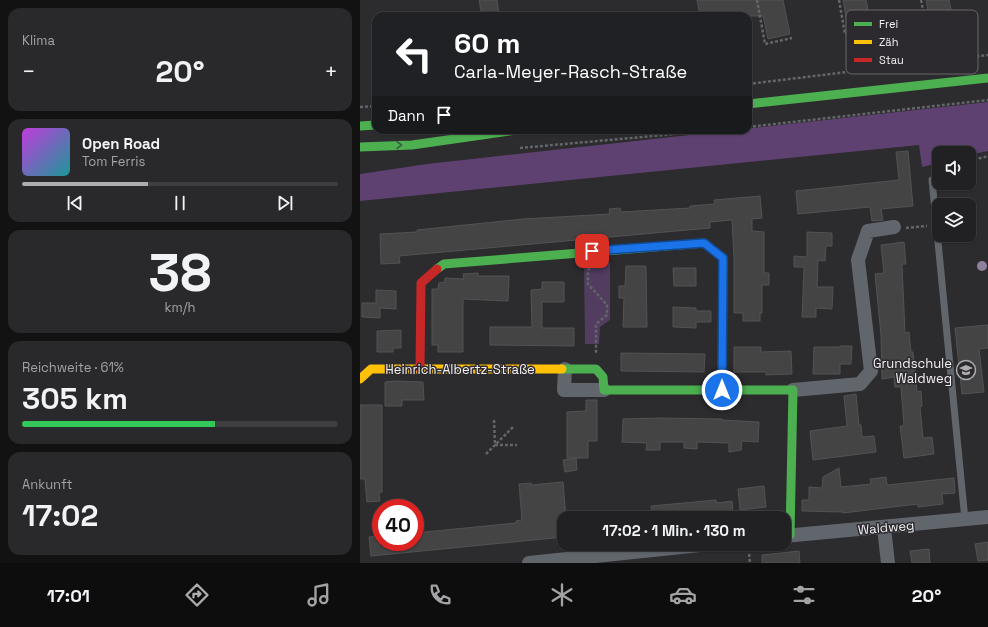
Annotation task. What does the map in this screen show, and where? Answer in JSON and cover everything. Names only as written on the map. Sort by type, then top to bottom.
[{"type":"street","points":[[752,104],[988,78]]},
{"type":"street","points":[[360,126],[372,125]]},
{"type":"street","points":[[360,146],[412,145],[489,134]]},
{"type":"street","points":[[565,369],[564,390],[792,390],[860,384],[871,371],[858,260],[868,230],[894,227]]},
{"type":"street","points":[[420,368],[421,283],[444,264],[704,243],[723,258],[722,390]]},
{"type":"street","name":"Heinrich-Albertz-Straße","points":[[360,379],[371,369],[596,369]]},
{"type":"street","points":[[596,369],[603,377],[604,390]]},
{"type":"street","points":[[788,511],[792,390]]},
{"type":"street","name":"Waldweg","points":[[791,535],[884,528],[988,517]]},
{"type":"street","points":[[884,528],[888,563]]},
{"type":"street","points":[[529,563],[582,560],[654,551]]},
{"type":"lane","points":[[938,242],[966,520]]},
{"type":"path","points":[[757,0],[765,44],[792,38]]},
{"type":"path","points":[[839,0],[846,34]]},
{"type":"path","points":[[921,0],[923,10]]},
{"type":"path","points":[[978,56],[988,55]]},
{"type":"path","points":[[752,84],[846,72]]},
{"type":"path","points":[[752,127],[988,100]]},
{"type":"path","points":[[360,107],[372,106]]},
{"type":"path","points":[[514,148],[674,134]]},
{"type":"path","points":[[976,159],[988,156]]},
{"type":"path","points":[[894,227],[899,229],[932,225]]},
{"type":"path","points":[[592,251],[593,266],[588,270],[588,284],[607,305],[607,315],[596,324],[596,369]]},
{"type":"path","points":[[494,420],[495,446]]},
{"type":"path","points":[[486,454],[513,427]]},
{"type":"path","points":[[495,446],[517,445]]},
{"type":"path","points":[[749,551],[750,563]]},
{"type":"shaded area","points":[[988,102],[988,151],[976,154],[976,146],[932,146],[932,165],[922,167],[919,145],[360,201],[360,174],[427,164],[698,134],[752,134],[752,128]]},
{"type":"shaded area","points":[[584,263],[610,263],[610,320],[600,327],[599,344],[585,344]]},
{"type":"building","points":[[479,0],[497,0],[499,12],[481,12]]},
{"type":"building","points":[[697,0],[783,0],[790,34],[768,39],[763,16],[752,16],[752,12],[699,12]]},
{"type":"building","points":[[843,0],[866,0],[868,10],[846,10],[846,17]]},
{"type":"building","points":[[926,0],[949,0],[951,10],[928,10]]},
{"type":"building","points":[[908,151],[913,206],[881,209],[883,220],[872,221],[870,207],[798,214],[796,191],[899,180],[896,152]]},
{"type":"building","points":[[760,196],[762,218],[752,219],[752,231],[764,232],[764,273],[769,273],[769,285],[762,285],[762,313],[760,313],[760,321],[743,321],[743,313],[734,313],[732,220],[710,222],[710,228],[399,256],[400,263],[381,264],[380,234],[417,232],[417,230],[523,219],[610,214],[609,209],[620,208],[621,212],[690,208],[690,206],[715,204],[714,200]]},
{"type":"building","points":[[807,232],[832,233],[832,246],[826,246],[825,261],[818,260],[817,287],[833,287],[832,309],[816,308],[816,317],[802,317],[804,267],[794,267],[794,256],[807,257]]},
{"type":"building","points":[[904,242],[906,264],[902,264],[905,333],[909,332],[911,352],[913,352],[917,392],[921,391],[922,406],[920,407],[923,438],[932,437],[934,454],[904,458],[900,426],[904,426],[901,387],[895,387],[894,377],[882,379],[881,335],[875,274],[884,273],[881,245]]},
{"type":"building","points":[[626,266],[646,266],[647,327],[623,327],[624,298],[619,298],[619,286],[625,286]]},
{"type":"building","points":[[673,268],[696,268],[696,286],[674,286]]},
{"type":"building","points":[[478,273],[478,276],[509,276],[508,301],[463,299],[463,352],[438,352],[438,345],[432,345],[432,289],[438,289],[439,283],[445,282],[445,278],[464,279],[463,274]]},
{"type":"building","points":[[542,282],[564,282],[564,302],[542,302],[542,328],[574,328],[574,346],[490,345],[490,327],[532,327],[531,290],[542,289]]},
{"type":"building","points":[[376,290],[396,291],[396,309],[380,308],[380,318],[362,317],[362,303],[376,303]]},
{"type":"building","points":[[673,307],[696,308],[696,311],[711,311],[711,322],[696,322],[696,328],[673,327]]},
{"type":"building","points":[[988,325],[988,348],[979,349],[984,392],[962,394],[955,328]]},
{"type":"building","points":[[401,330],[401,348],[393,348],[393,352],[377,352],[377,331]]},
{"type":"building","points":[[852,346],[851,364],[840,364],[840,374],[813,374],[814,347]]},
{"type":"building","points":[[734,347],[761,347],[761,352],[791,351],[792,374],[766,375],[766,372],[734,372]]},
{"type":"building","points":[[621,353],[705,354],[704,372],[621,371]]},
{"type":"building","points":[[385,382],[423,382],[424,400],[402,400],[402,406],[385,406]]},
{"type":"building","points":[[856,394],[859,425],[861,425],[862,437],[874,436],[876,452],[813,460],[810,431],[847,426],[844,396]]},
{"type":"building","points":[[586,400],[597,400],[597,441],[588,441],[588,458],[567,458],[567,412],[586,411]]},
{"type":"building","points":[[360,405],[382,405],[382,492],[379,493],[380,499],[372,499],[372,502],[367,502],[365,479],[360,479]]},
{"type":"building","points":[[623,419],[722,419],[759,422],[758,442],[742,441],[741,450],[729,452],[729,443],[697,442],[697,449],[684,448],[684,442],[660,442],[660,450],[646,450],[647,443],[622,442]]},
{"type":"building","points":[[576,458],[577,470],[565,472],[563,460]]},
{"type":"building","points":[[839,468],[841,487],[871,484],[870,479],[886,477],[887,485],[954,478],[955,493],[942,494],[943,504],[918,507],[918,504],[843,513],[802,511],[802,500],[809,500],[809,487],[822,488],[823,477]]},
{"type":"building","points":[[563,482],[565,511],[557,511],[557,538],[424,551],[424,532],[516,523],[516,521],[522,520],[519,484],[531,483],[531,485]]},
{"type":"building","points":[[764,486],[766,507],[740,510],[738,489]]},
{"type":"building","points":[[716,500],[717,503],[732,501],[733,511],[651,511],[651,506]]},
{"type":"building","points":[[369,537],[372,537],[372,551],[422,551],[371,556]]},
{"type":"building","points":[[988,542],[988,560],[978,561],[975,544]]},
{"type":"building","points":[[929,549],[930,563],[912,563],[910,551]]},
{"type":"building","points":[[799,551],[800,563],[762,563],[762,555]]},
{"type":"traffic: fast","points":[[752,104],[988,78]]},
{"type":"traffic: fast","points":[[360,126],[372,125]]},
{"type":"traffic: fast","points":[[360,147],[412,145],[489,134]]},
{"type":"traffic: fast","points":[[437,269],[444,264],[704,243],[723,258],[723,272]]},
{"type":"traffic: fast","points":[[562,369],[596,369],[603,377],[604,390],[793,390],[790,511]]},
{"type":"traffic: slow","points":[[360,379],[371,369],[562,369]]},
{"type":"traffic: jam","points":[[420,368],[421,283],[437,269]]},
{"type":"traffic: jam","points":[[722,390],[723,272]]},
{"type":"place","name":"Grundschule Waldweg","points":[[966,370]]},
{"type":"route","points":[[592,251],[704,243],[723,258],[722,390]]}]
